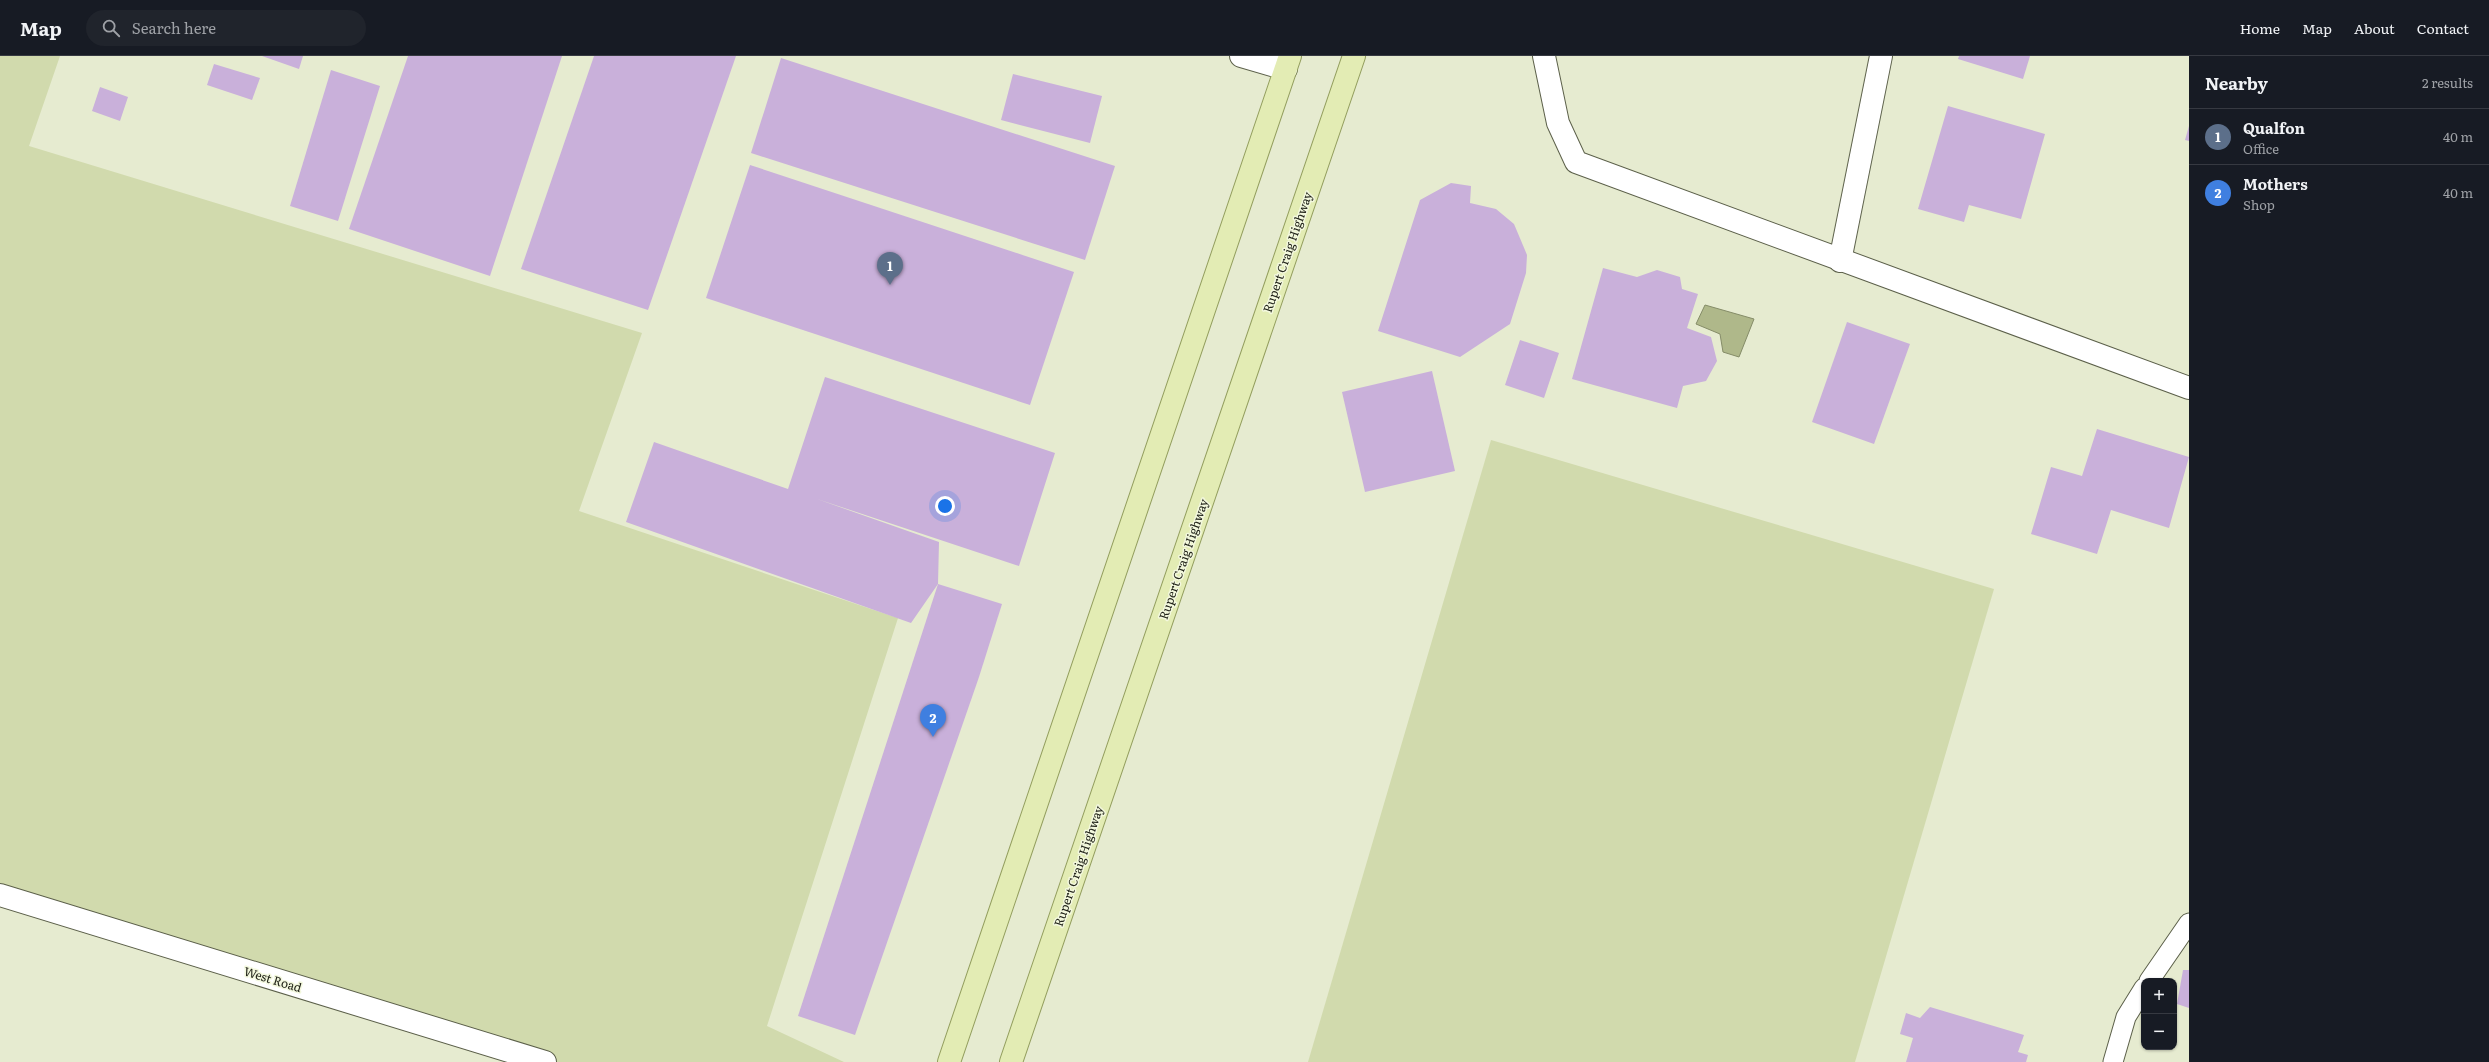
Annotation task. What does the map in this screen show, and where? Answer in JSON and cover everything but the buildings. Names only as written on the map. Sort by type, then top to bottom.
[{"type":"main road","name":"Rupert Craig Highway","points":[[1012,1062],[1354,56]]},
{"type":"main road","points":[[949,1062],[1288,63]]},
{"type":"street","points":[[1241,56],[1288,63]]},
{"type":"street","points":[[1544,56],[1558,123],[1576,162],[1840,261],[2189,388]]},
{"type":"street","points":[[1840,261],[1881,56]]},
{"type":"street","name":"West Road","points":[[0,895],[545,1062]]},
{"type":"lane","points":[[2151,978],[2189,923]]},
{"type":"lane","points":[[2113,1062],[2126,1017],[2141,993]]},
{"type":"shaded area","points":[[0,56],[60,56],[29,146],[642,333],[579,511],[898,618],[767,1026],[844,1062],[555,1062],[0,887]]},
{"type":"shaded area","points":[[1705,305],[1754,319],[1739,357],[1723,352],[1720,334],[1696,324]]},
{"type":"shaded area","points":[[1491,440],[1994,589],[1855,1062],[1308,1062]]},
{"type":"place","name":"Qualfon","points":[[890,285]]},
{"type":"place","name":"Mothers","points":[[933,737]]}]
